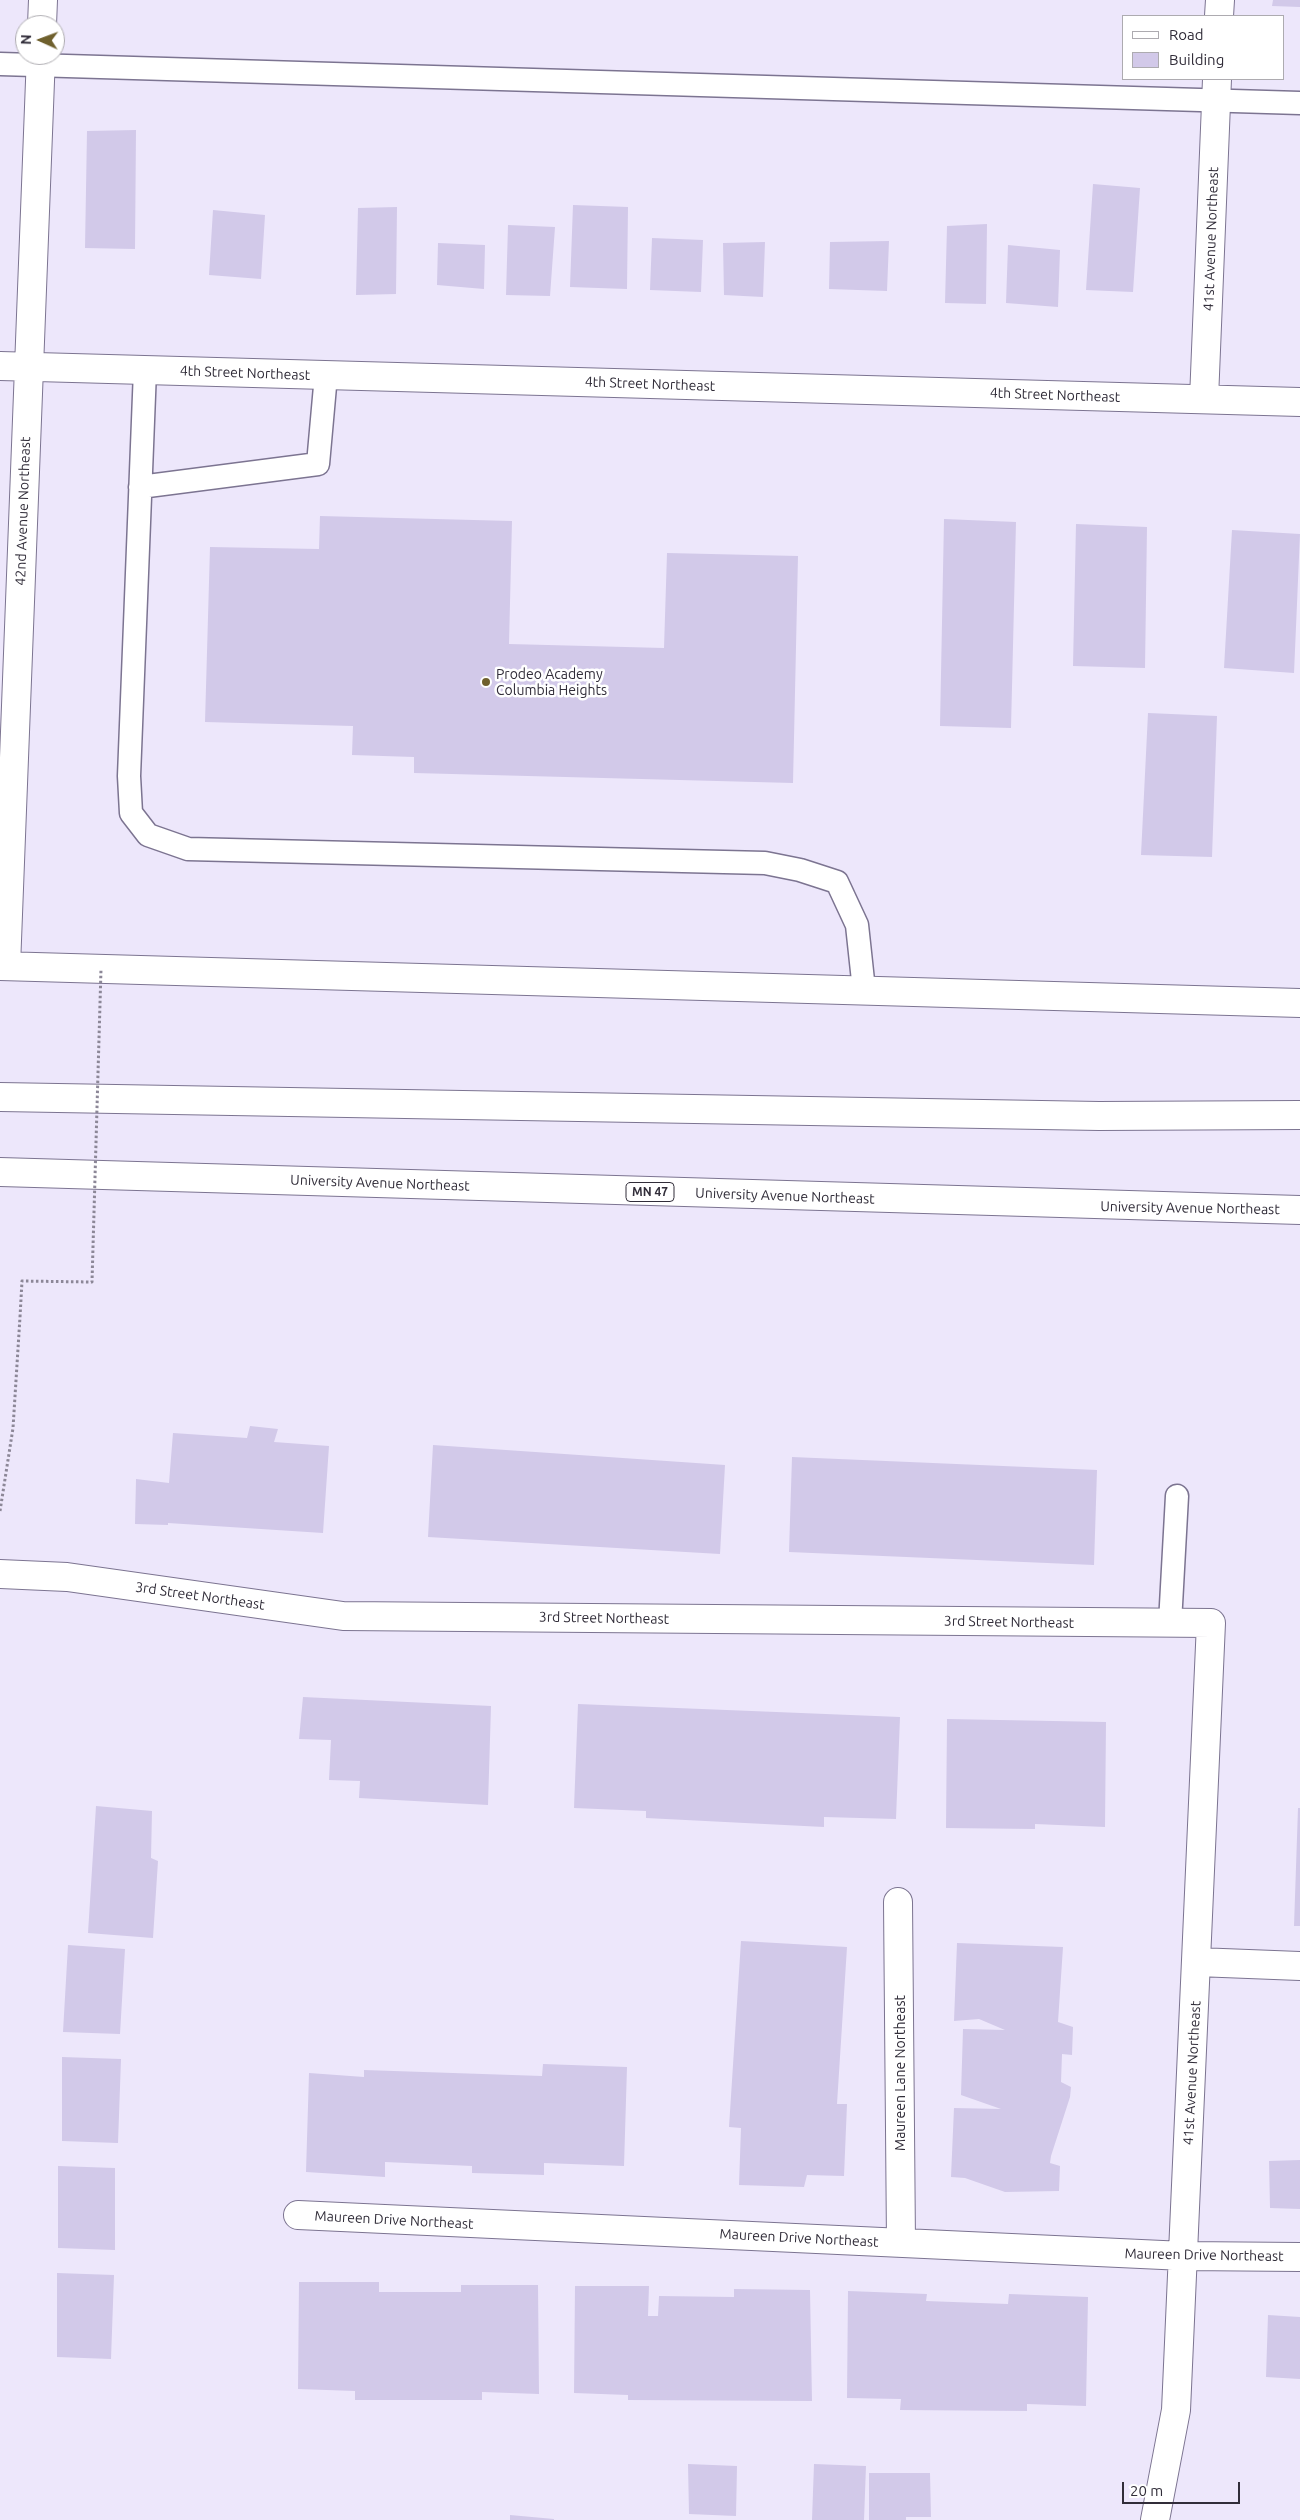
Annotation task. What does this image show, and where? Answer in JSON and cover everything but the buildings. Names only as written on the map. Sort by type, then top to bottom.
[{"type":"street","points":[[42,15],[43,0]]},
{"type":"street","points":[[1220,0],[1220,15]]},
{"type":"street","name":"42nd Avenue Northeast","points":[[3,966],[41,65]]},
{"type":"street","name":"41st Avenue Northeast","points":[[1204,399],[1216,90]]},
{"type":"street","name":"4th Street Northeast","points":[[0,366],[1300,402]]},
{"type":"street","points":[[3,966],[1300,1003]]},
{"type":"street","points":[[0,1097],[1079,1115],[1300,1115]]},
{"type":"street","name":"University Avenue Northeast","points":[[0,1172],[1300,1210]]},
{"type":"street","name":"3rd Street Northeast","points":[[0,1574],[67,1577],[343,1616],[1211,1623]]},
{"type":"street","name":"41st Avenue Northeast","points":[[1155,2520],[1176,2410],[1211,1623]]},
{"type":"street","name":"Maureen Lane Northeast","points":[[898,1902],[901,2243]]},
{"type":"street","points":[[1197,1962],[1300,1966]]},
{"type":"street","name":"Maureen Drive Northeast","points":[[298,2215],[1184,2256],[1300,2257]]},
{"type":"lane","points":[[65,61],[1216,90],[1300,103]]},
{"type":"lane","points":[[0,64],[15,63]]},
{"type":"lane","points":[[145,370],[129,776],[131,813],[148,835],[188,848],[765,863],[800,870],[837,882],[857,925],[864,990]]},
{"type":"lane","points":[[140,487],[318,464],[326,375]]},
{"type":"lane","points":[[1170,1623],[1177,1496]]},
{"type":"path","points":[[0,1511],[13,1428],[22,1281],[92,1282],[101,969]]},
{"type":"place","name":"Prodeo Academy Columbia Heights","points":[[486,682]]}]
